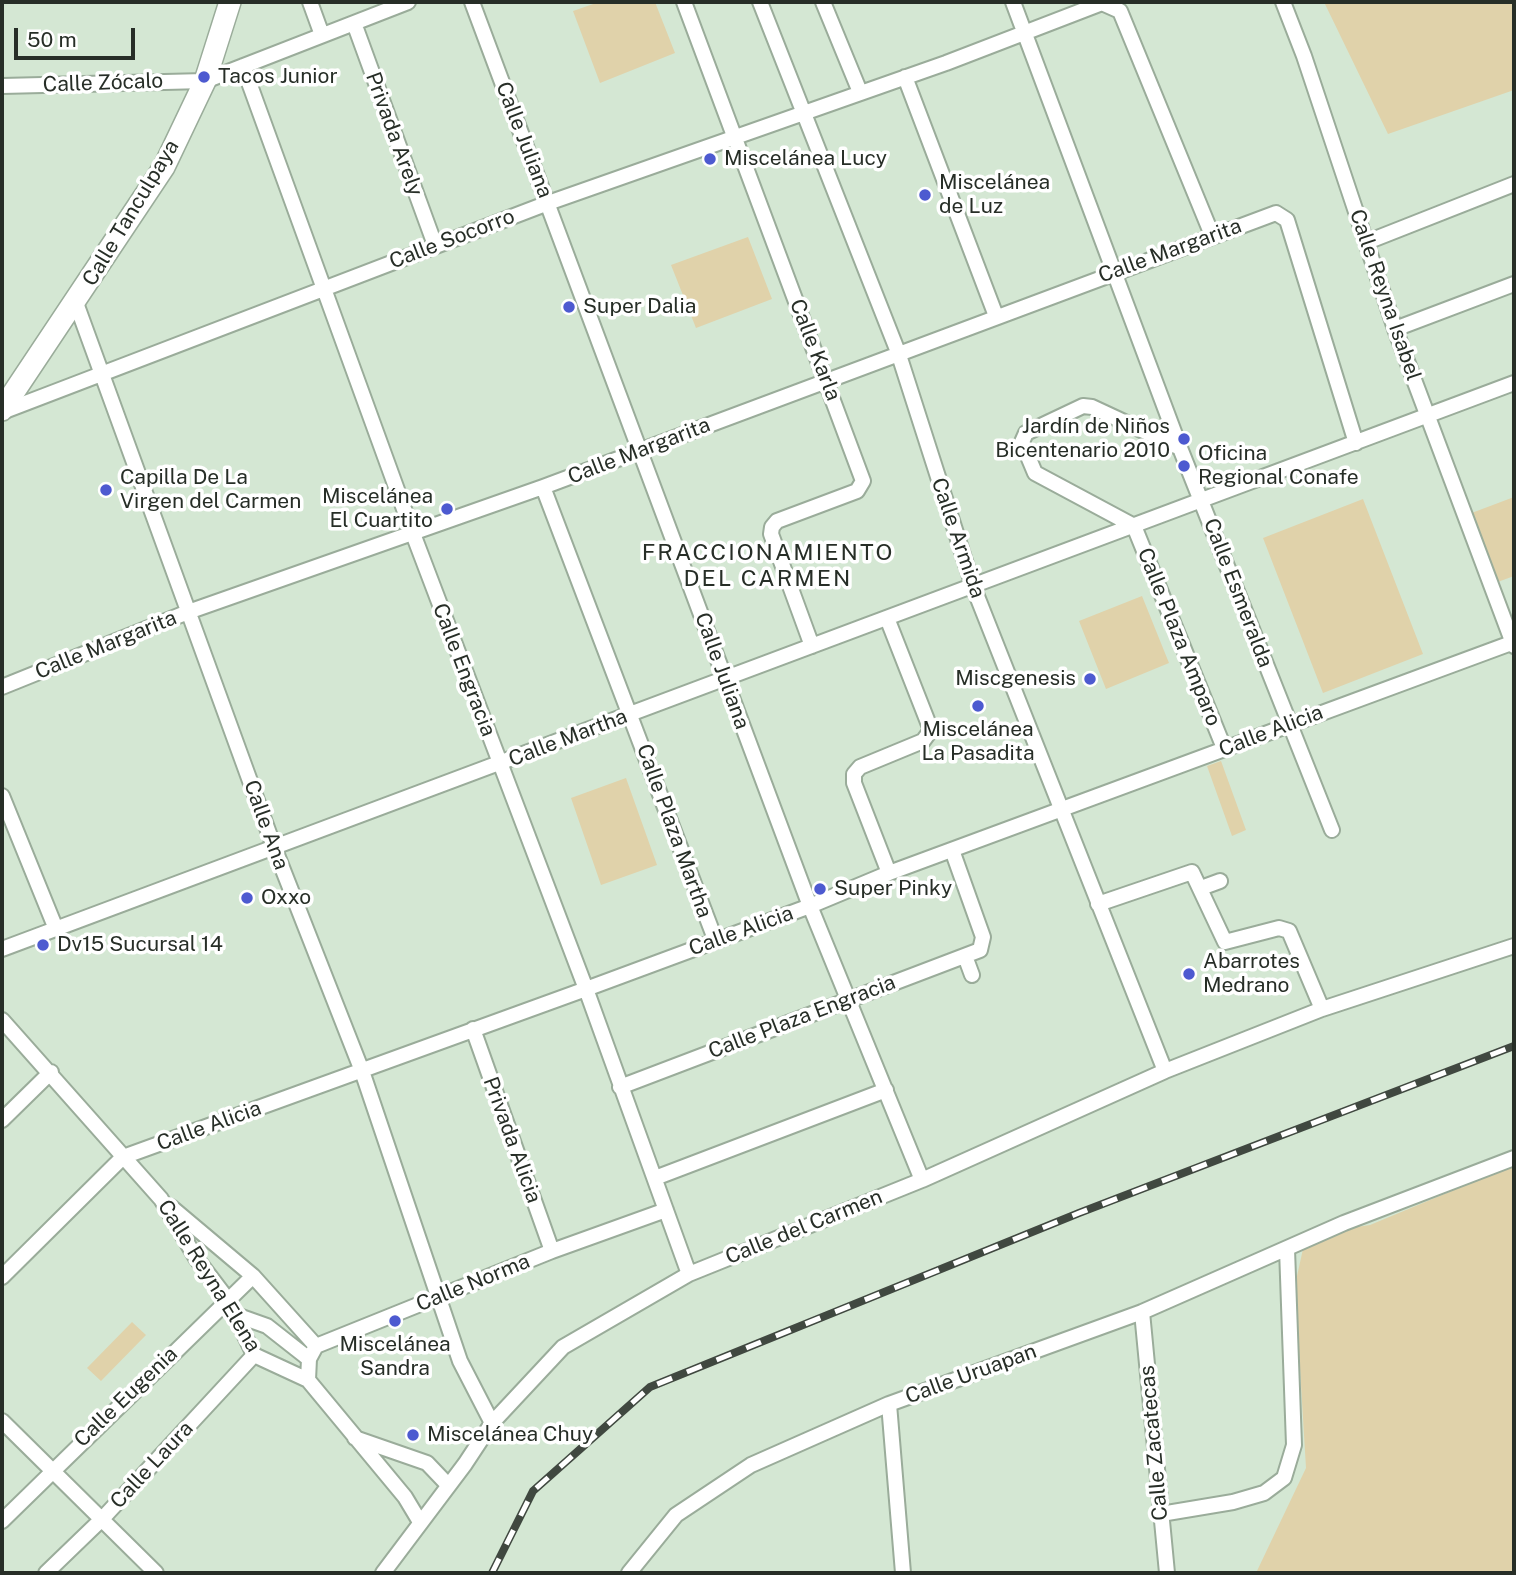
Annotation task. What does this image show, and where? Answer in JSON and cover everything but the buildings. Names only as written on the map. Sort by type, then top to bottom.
[{"type":"street","name":"Calle Tanculpaya","points":[[2,410],[76,303],[164,167],[205,81],[230,2]]},
{"type":"street","points":[[310,2],[322,35]]},
{"type":"street","points":[[205,81],[408,2]]},
{"type":"street","name":"Calle Juliana","points":[[472,2],[642,450],[810,906],[922,1180]]},
{"type":"street","name":"Calle Karla","points":[[684,2],[863,481],[862,487],[777,521],[771,534],[812,646]]},
{"type":"street","name":"Calle Armida","points":[[760,2],[898,352],[973,586],[1165,1071]]},
{"type":"street","points":[[823,2],[860,92]]},
{"type":"street","name":"Calle Esmeralda","points":[[1013,2],[1116,270],[1180,448],[1332,830]]},
{"type":"street","name":"Calle Reyna Isabel","points":[[1283,2],[1344,173],[1395,329],[1514,644]]},
{"type":"street","name":"Calle Socorro","points":[[2,410],[548,203],[733,135],[905,77],[1102,3],[1120,11],[1212,235]]},
{"type":"street","name":"Privada Arely","points":[[354,23],[435,245]]},
{"type":"street","name":"Calle Engracia","points":[[243,66],[412,531],[586,989],[689,1274]]},
{"type":"street","points":[[905,77],[996,316]]},
{"type":"street","name":"Calle Zócalo","points":[[2,86],[205,81]]},
{"type":"street","points":[[1367,242],[1514,184]]},
{"type":"street","name":"Calle Margarita","points":[[2,687],[188,612],[543,487],[1116,270],[1276,213],[1287,220],[1356,443]]},
{"type":"street","points":[[1395,329],[1514,284]]},
{"type":"street","name":"Calle Ana","points":[[76,303],[274,848],[362,1071],[460,1361],[492,1423]]},
{"type":"street","name":"Calle Martha","points":[[2,949],[1514,383]]},
{"type":"street","points":[[1134,526],[1035,473],[1029,465],[1023,437],[1083,406],[1092,407],[1180,448]]},
{"type":"street","name":"Calle Plaza Martha","points":[[543,487],[715,939]]},
{"type":"street","name":"Calle Plaza Amparo","points":[[1134,526],[1224,748]]},
{"type":"street","points":[[887,618],[931,730],[923,741],[860,767],[854,774],[854,783],[889,873]]},
{"type":"street","name":"Calle Alicia","points":[[123,1157],[810,906],[889,873],[1289,723],[1514,644]]},
{"type":"street","points":[[2,796],[56,929]]},
{"type":"street","name":"Calle Plaza Engracia","points":[[620,1087],[848,998],[965,956],[983,946],[983,936],[951,850]]},
{"type":"street","points":[[1098,904],[1192,872],[1225,942],[1279,928],[1289,931],[1321,1010]]},
{"type":"street","points":[[1201,888],[1220,881]]},
{"type":"street","name":"Calle del Carmen","points":[[383,1573],[492,1423],[563,1348],[689,1274],[922,1180],[1165,1071],[1321,1010],[1514,946]]},
{"type":"street","points":[[965,956],[972,975]]},
{"type":"street","name":"Calle Reyna Elena","points":[[2,1020],[51,1072],[161,1199],[196,1258],[228,1300],[254,1355],[307,1380],[352,1437],[405,1497],[420,1522]]},
{"type":"street","name":"Privada Alicia","points":[[473,1029],[552,1251]]},
{"type":"street","points":[[2,1120],[51,1072]]},
{"type":"street","points":[[655,1178],[886,1090]]},
{"type":"street","points":[[2,1277],[123,1157]]},
{"type":"street","name":"Calle Uruapan","points":[[629,1573],[676,1515],[751,1465],[889,1404],[1142,1312],[1344,1223],[1514,1158]]},
{"type":"street","points":[[161,1199],[253,1276],[312,1353],[307,1380]]},
{"type":"street","name":"Calle Norma","points":[[312,1353],[440,1296],[552,1251],[666,1210]]},
{"type":"street","points":[[1161,1514],[1233,1502],[1264,1493],[1284,1478],[1294,1445],[1287,1249]]},
{"type":"street","name":"Calle Eugenia","points":[[2,1521],[52,1469],[253,1276]]},
{"type":"street","name":"Calle Zacatecas","points":[[1142,1312],[1167,1573]]},
{"type":"street","points":[[236,1315],[267,1326],[312,1353]]},
{"type":"street","name":"Calle Laura","points":[[46,1573],[103,1518],[254,1355]]},
{"type":"street","points":[[889,1404],[903,1573]]},
{"type":"street","points":[[2,1421],[156,1573]]},
{"type":"street","points":[[352,1437],[427,1464],[448,1485]]},
{"type":"shaded area","points":[[599,2],[655,2],[675,53],[600,83],[573,11]]},
{"type":"shaded area","points":[[1324,2],[1514,2],[1514,90],[1388,134]]},
{"type":"shaded area","points":[[748,237],[772,299],[696,328],[671,265]]},
{"type":"shaded area","points":[[1514,497],[1514,576],[1495,583],[1469,514]]},
{"type":"shaded area","points":[[1363,499],[1423,654],[1323,693],[1263,538]]},
{"type":"shaded area","points":[[1142,596],[1169,663],[1106,689],[1079,621]]},
{"type":"shaded area","points":[[1221,761],[1246,830],[1232,836],[1207,766]]},
{"type":"shaded area","points":[[626,778],[657,865],[601,885],[571,798]]},
{"type":"shaded area","points":[[1514,1165],[1514,1573],[1256,1573],[1306,1468],[1295,1285],[1303,1249],[1336,1230],[1370,1225]]},
{"type":"shaded area","points":[[132,1322],[146,1335],[101,1381],[87,1368]]},
{"type":"railway","points":[[492,1573],[533,1491],[650,1387],[1079,1213],[1514,1046]]},
{"type":"place","name":"Tacos Junior","points":[[204,77]]},
{"type":"place","name":"Miscelánea Lucy","points":[[710,159]]},
{"type":"place","name":"Miscelánea de Luz","points":[[925,195]]},
{"type":"place","name":"Super Dalia","points":[[569,307]]},
{"type":"place","name":"Jardín de Niños Bicentenario 2010","points":[[1184,439]]},
{"type":"place","name":"Oficina Regional Conafe","points":[[1184,466]]},
{"type":"place","name":"Capilla De La Virgen del Carmen","points":[[106,490]]},
{"type":"place","name":"Miscelánea El Cuartito","points":[[447,509]]},
{"type":"place","name":"Miscgenesis","points":[[1090,679]]},
{"type":"place","name":"Miscelánea La Pasadita","points":[[978,706]]},
{"type":"place","name":"Super Pinky","points":[[820,889]]},
{"type":"place","name":"Oxxo","points":[[247,898]]},
{"type":"place","name":"Dv15 Sucursal 14","points":[[43,945]]},
{"type":"place","name":"Abarrotes Medrano","points":[[1189,974]]},
{"type":"place","name":"Miscelánea Sandra","points":[[395,1321]]},
{"type":"place","name":"Miscelánea Chuy","points":[[413,1435]]},
{"type":"district","name":"FRACCIONAMIENTO DEL CARMEN","points":[[768,566]]}]
